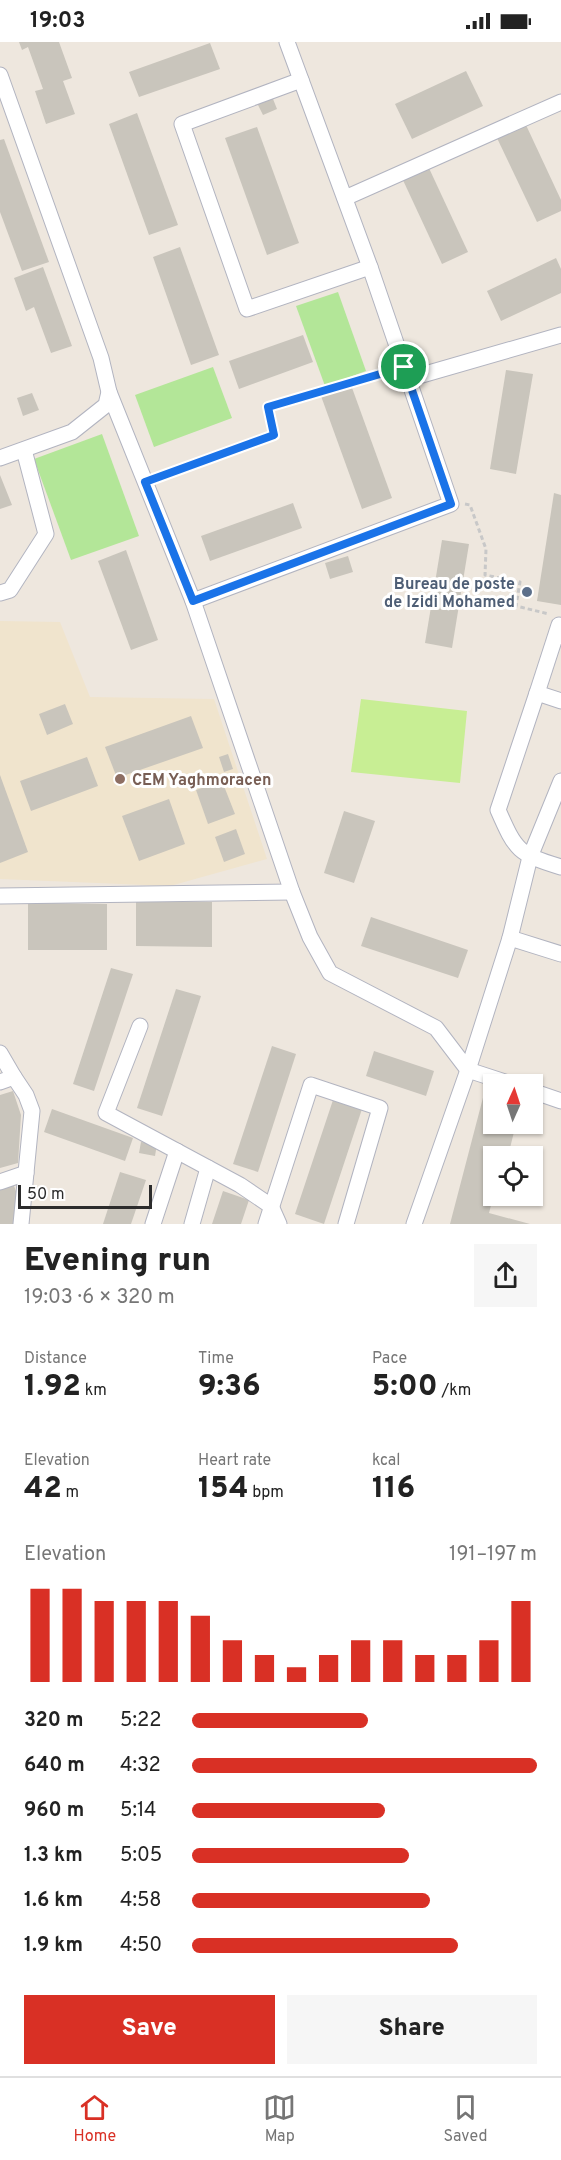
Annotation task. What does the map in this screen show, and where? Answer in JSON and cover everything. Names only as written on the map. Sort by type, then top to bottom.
[{"type":"street","points":[[193,601],[451,504],[370,267],[287,42]]},
{"type":"street","points":[[0,75],[101,358],[109,392],[193,601],[292,892],[310,938],[330,973],[436,1028],[468,1070],[483,1075]]},
{"type":"street","points":[[301,80],[182,124],[247,309],[370,267]]},
{"type":"street","points":[[345,198],[561,102]]},
{"type":"street","points":[[406,373],[561,335]]},
{"type":"street","points":[[0,458],[72,432],[106,405],[109,392]]},
{"type":"street","points":[[0,592],[10,590],[46,534],[24,450]]},
{"type":"street","points":[[559,625],[498,810],[513,844],[530,857],[561,867]]},
{"type":"street","points":[[537,693],[561,701]]},
{"type":"street","points":[[414,1224],[468,1070],[510,938],[530,857],[561,781]]},
{"type":"street","points":[[0,896],[292,892]]},
{"type":"street","points":[[510,938],[561,954]]},
{"type":"street","points":[[140,1026],[106,1113],[240,1185],[271,1206],[279,1224]]},
{"type":"street","points":[[0,1053],[7,1080],[26,1095],[32,1111],[21,1224]]},
{"type":"street","points":[[266,1224],[311,1085],[380,1108],[346,1224]]},
{"type":"street","points":[[543,1095],[561,1101]]},
{"type":"street","points":[[153,1224],[177,1151]]},
{"type":"street","points":[[192,1224],[208,1168]]},
{"type":"street","points":[[0,1182],[26,1173]]},
{"type":"lane","points":[[145,482],[274,435]]},
{"type":"path","points":[[274,435],[268,407],[406,373]]},
{"type":"path","points":[[451,504],[470,505],[486,549],[485,575],[520,582],[516,606],[556,615],[559,625]]},
{"type":"shaded area","name":"CEM Yaghmoracen","points":[[0,621],[60,622],[90,697],[214,699],[267,859],[170,886],[0,879]]},
{"type":"green space","points":[[338,292],[366,371],[325,386],[296,306]]},
{"type":"green space","points":[[213,367],[232,418],[154,447],[135,395]]},
{"type":"green space","points":[[102,434],[139,536],[71,560],[34,459]]},
{"type":"green space","points":[[361,699],[467,711],[460,783],[351,772]]},
{"type":"building","points":[[19,42],[59,42],[72,78],[63,81],[75,114],[46,124],[35,91],[43,89],[28,47],[22,50]]},
{"type":"building","points":[[210,43],[220,69],[139,97],[129,72]]},
{"type":"building","points":[[466,71],[483,106],[412,139],[395,104]]},
{"type":"building","points":[[271,94],[277,109],[263,115],[256,101]]},
{"type":"building","points":[[137,113],[178,225],[149,235],[109,124]]},
{"type":"building","points":[[526,125],[561,200],[561,211],[537,222],[497,138]]},
{"type":"building","points":[[257,127],[299,243],[267,255],[225,138]]},
{"type":"building","points":[[4,139],[49,262],[22,271],[0,212],[0,140]]},
{"type":"building","points":[[428,166],[468,252],[442,264],[402,178]]},
{"type":"building","points":[[180,247],[219,355],[191,365],[153,257]]},
{"type":"building","points":[[556,258],[561,269],[561,293],[501,321],[487,291]]},
{"type":"building","points":[[43,267],[72,346],[51,353],[34,307],[26,311],[14,278]]},
{"type":"building","points":[[303,335],[313,362],[239,389],[229,361]]},
{"type":"building","points":[[506,370],[533,374],[516,474],[490,469]]},
{"type":"building","points":[[351,385],[392,498],[362,509],[321,396]]},
{"type":"building","points":[[32,393],[39,410],[23,416],[17,398]]},
{"type":"building","points":[[0,475],[12,505],[0,509]]},
{"type":"building","points":[[554,493],[561,495],[561,605],[537,601]]},
{"type":"building","points":[[293,503],[302,528],[210,561],[201,536]]},
{"type":"building","points":[[442,540],[469,544],[452,648],[425,643]]},
{"type":"building","points":[[126,550],[158,640],[131,650],[98,561]]},
{"type":"building","points":[[348,556],[353,572],[330,579],[325,563]]},
{"type":"building","points":[[65,704],[73,724],[47,735],[39,714]]},
{"type":"building","points":[[191,716],[203,748],[117,778],[105,747]]},
{"type":"building","points":[[228,754],[233,769],[224,772],[219,757]]},
{"type":"building","points":[[87,757],[98,786],[31,811],[20,781]]},
{"type":"building","points":[[0,775],[28,852],[0,863]]},
{"type":"building","points":[[222,781],[235,814],[208,824],[196,790]]},
{"type":"building","points":[[169,799],[185,844],[139,861],[122,816]]},
{"type":"building","points":[[344,811],[375,821],[354,883],[324,873]]},
{"type":"building","points":[[236,829],[245,854],[224,862],[215,837]]},
{"type":"building","points":[[136,902],[212,902],[212,947],[136,946]]},
{"type":"building","points":[[28,903],[107,904],[107,950],[28,950]]},
{"type":"building","points":[[371,917],[468,950],[458,978],[361,946]]},
{"type":"building","points":[[111,968],[133,974],[94,1091],[73,1084]]},
{"type":"building","points":[[176,989],[201,996],[162,1116],[137,1108]]},
{"type":"building","points":[[272,1046],[296,1054],[258,1172],[233,1164]]},
{"type":"building","points":[[374,1051],[434,1071],[426,1096],[366,1076]]},
{"type":"building","points":[[13,1091],[21,1115],[18,1163],[0,1168],[0,1095]]},
{"type":"building","points":[[483,1098],[483,1134],[514,1134],[510,1146],[483,1146],[483,1206],[491,1206],[489,1213],[530,1224],[450,1224]]},
{"type":"building","points":[[333,1100],[362,1109],[324,1224],[295,1214]]},
{"type":"building","points":[[52,1109],[133,1138],[125,1161],[44,1132]]},
{"type":"building","points":[[141,1142],[157,1144],[155,1156],[139,1153]]},
{"type":"building","points":[[120,1172],[146,1180],[131,1224],[103,1224]]},
{"type":"building","points":[[13,1183],[18,1197],[14,1224],[0,1224],[0,1187]]},
{"type":"building","points":[[223,1191],[249,1200],[241,1224],[212,1224]]},
{"type":"place","name":"Bureau de poste de Izidi Mohamed","points":[[527,592]]},
{"type":"place","name":"CEM Yaghmoracen","points":[[120,779]]},
{"type":"route","points":[[404,367],[451,504],[193,601],[145,482],[274,435],[268,407],[404,367]]}]
